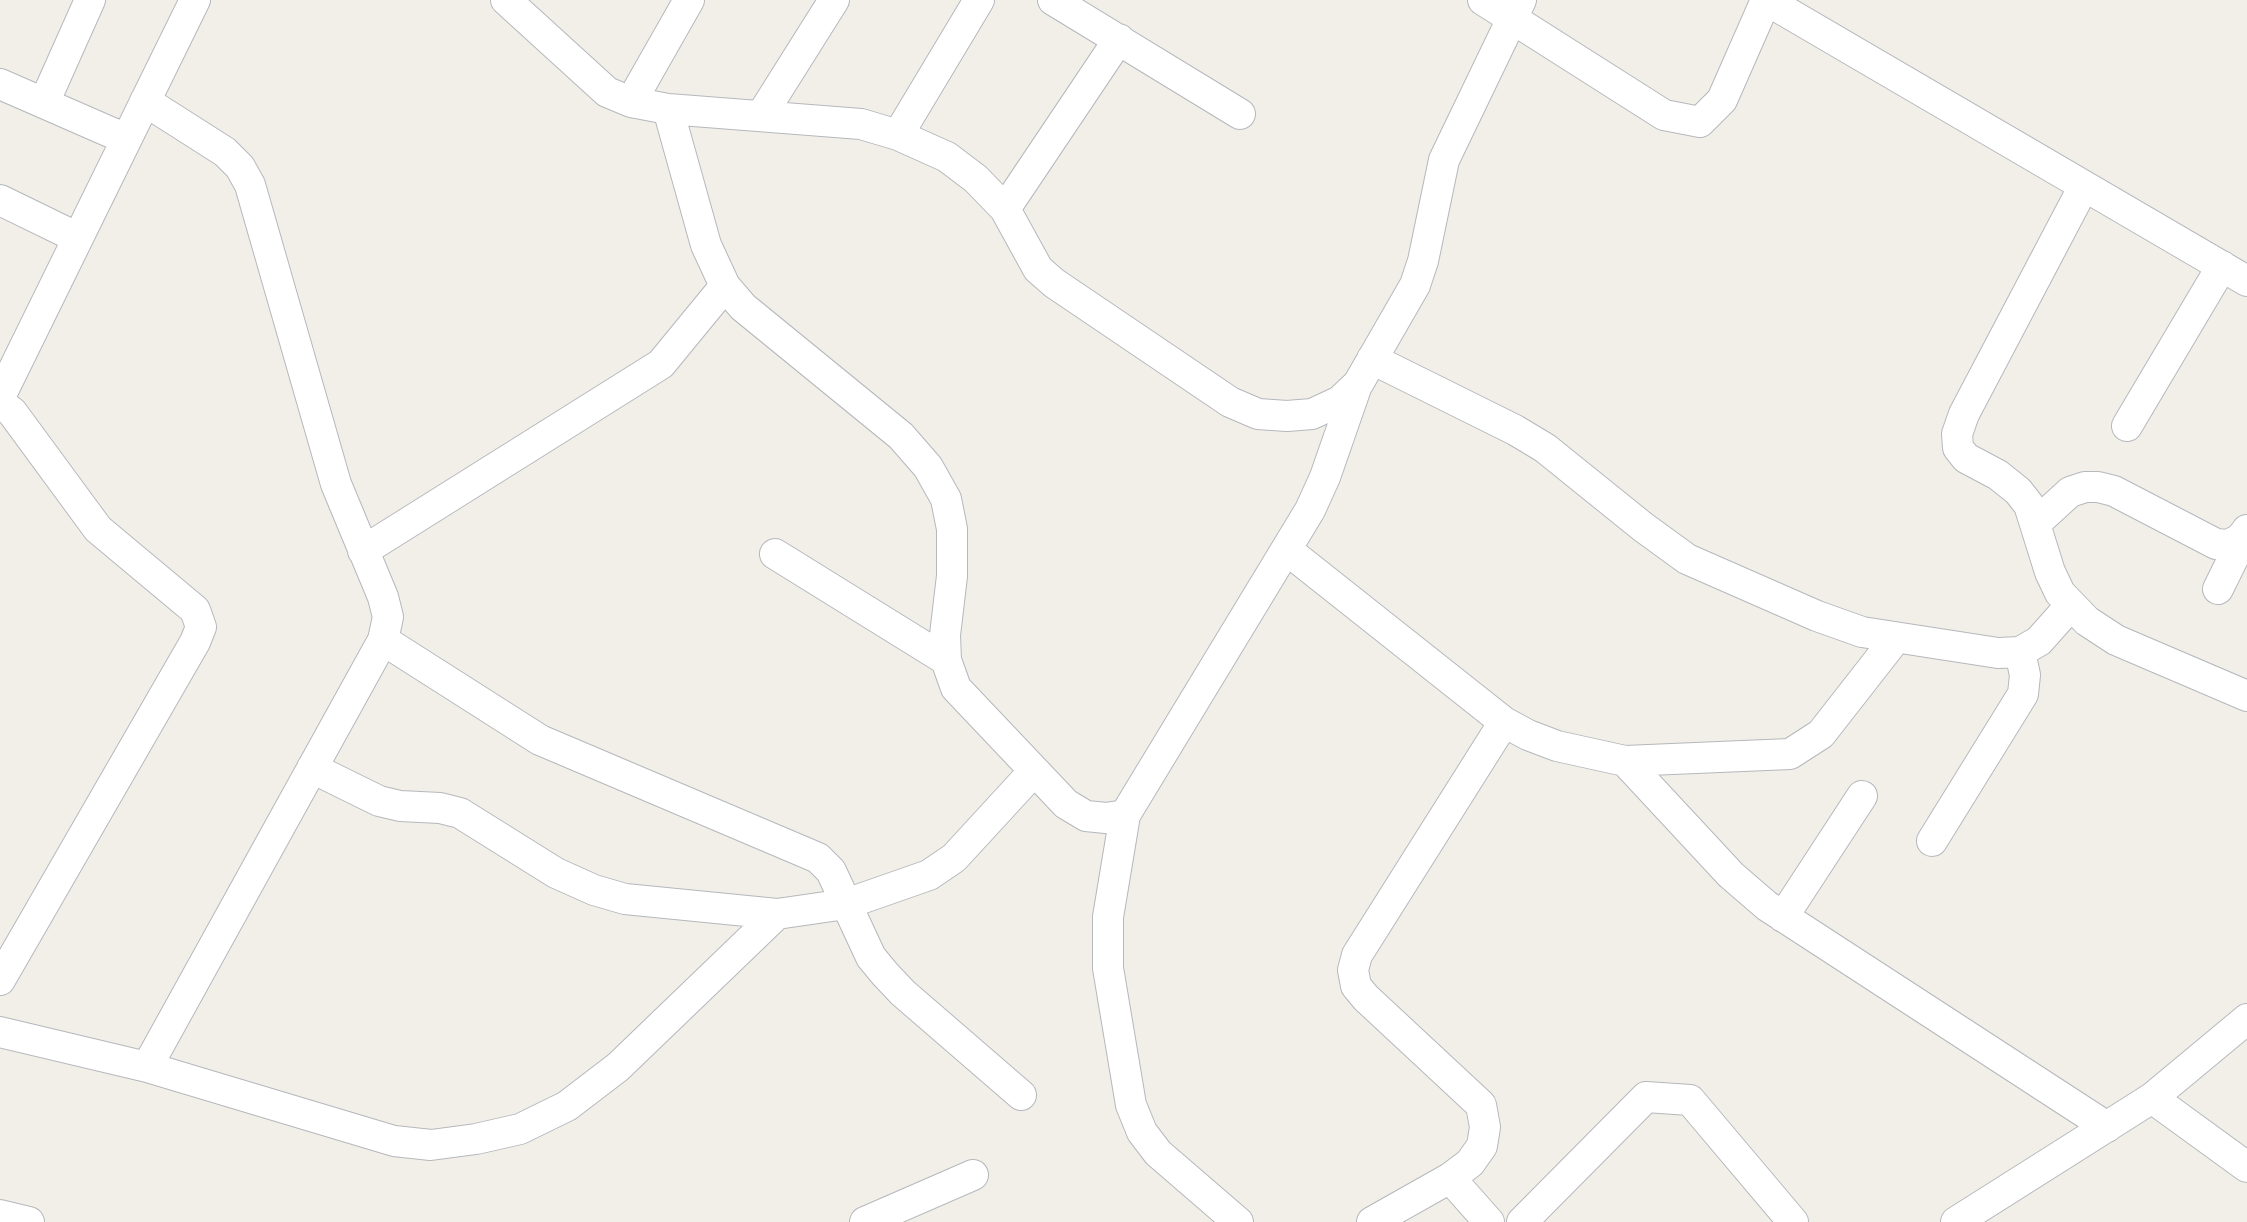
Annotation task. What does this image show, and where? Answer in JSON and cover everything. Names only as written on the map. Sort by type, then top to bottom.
[{"type":"street","points":[[44,103],[90,0]]},
{"type":"street","points":[[0,397],[195,0]]},
{"type":"street","points":[[506,0],[607,93],[632,102],[668,109],[861,124],[898,135],[947,157],[976,179],[1005,209],[1038,269],[1054,283],[1230,402],[1258,414],[1287,416],[1311,414],[1340,401],[1365,372]]},
{"type":"street","points":[[632,102],[689,0]]},
{"type":"street","points":[[761,116],[834,0]]},
{"type":"street","points":[[898,135],[979,0]]},
{"type":"street","points":[[1053,0],[1240,114]]},
{"type":"street","points":[[1483,0],[1517,9],[1664,115],[1700,122],[1722,100],[1766,0],[2234,274],[2127,426]]},
{"type":"street","points":[[1238,1222],[1158,1153],[1142,1132],[1131,1105],[1108,968],[1108,917],[1125,815],[1287,550],[1325,477],[1365,372],[1414,285],[1424,261],[1444,160],[1517,9]]},
{"type":"street","points":[[1005,209],[1119,39]]},
{"type":"street","points":[[0,84],[126,139]]},
{"type":"street","points":[[145,101],[225,152],[240,167],[250,185],[336,484],[383,597],[388,617],[383,640],[147,1067]]},
{"type":"street","points":[[668,109],[711,262],[725,286],[743,307],[901,436],[928,467],[946,499],[952,529],[952,576],[945,635],[946,660],[956,688],[1066,804],[1086,816],[1106,818],[1125,815]]},
{"type":"street","points":[[2084,186],[1964,414],[1957,434],[1958,448],[1966,458],[1998,476],[2018,491],[2029,505],[2050,572],[2060,593],[2087,621],[2116,640],[2247,696]]},
{"type":"street","points":[[0,200],[78,238]]},
{"type":"street","points":[[363,551],[662,364],[725,286]]},
{"type":"street","points":[[1365,372],[1515,430],[1545,448],[1643,527],[1687,559],[1817,616],[1862,632],[1998,653],[2020,652],[2039,641],[2071,605]]},
{"type":"street","points":[[0,403],[12,412],[98,529],[195,610],[201,627],[195,642],[0,980]]},
{"type":"street","points":[[2035,524],[2070,492],[2085,486],[2098,486],[2114,491],[2216,544],[2228,545],[2240,539],[2247,530]]},
{"type":"street","points":[[2218,589],[2247,530]]},
{"type":"street","points":[[1287,550],[1504,722],[1528,735],[1557,746],[1625,761],[1790,754],[1821,734],[1896,638]]},
{"type":"street","points":[[776,554],[946,660]]},
{"type":"street","points":[[383,640],[540,740],[818,858],[831,871],[871,957],[897,987],[1022,1095]]},
{"type":"street","points":[[1932,842],[2023,694],[2025,675],[2020,652]]},
{"type":"street","points":[[1372,1222],[1450,1178],[1470,1163],[1482,1146],[1485,1127],[1481,1105],[1366,998],[1356,986],[1353,970],[1357,955],[1504,722]]},
{"type":"street","points":[[1625,761],[1731,875],[1783,917],[2107,1127]]},
{"type":"street","points":[[312,768],[379,801],[400,806],[440,808],[460,813],[556,873],[594,890],[625,899],[777,914],[846,904],[929,875],[954,858],[1034,771]]},
{"type":"street","points":[[1783,917],[1862,796]]},
{"type":"street","points":[[0,1032],[147,1067],[394,1142],[431,1145],[476,1139],[520,1129],[567,1106],[618,1067],[777,914]]},
{"type":"street","points":[[1956,1222],[2152,1098],[2247,1019]]},
{"type":"street","points":[[1522,1222],[1646,1097],[1690,1100],[1793,1222]]},
{"type":"street","points":[[2152,1098],[2247,1167]]},
{"type":"street","points":[[865,1222],[973,1175]]},
{"type":"street","points":[[1450,1178],[1489,1222]]},
{"type":"street","points":[[0,1215],[29,1222]]}]
